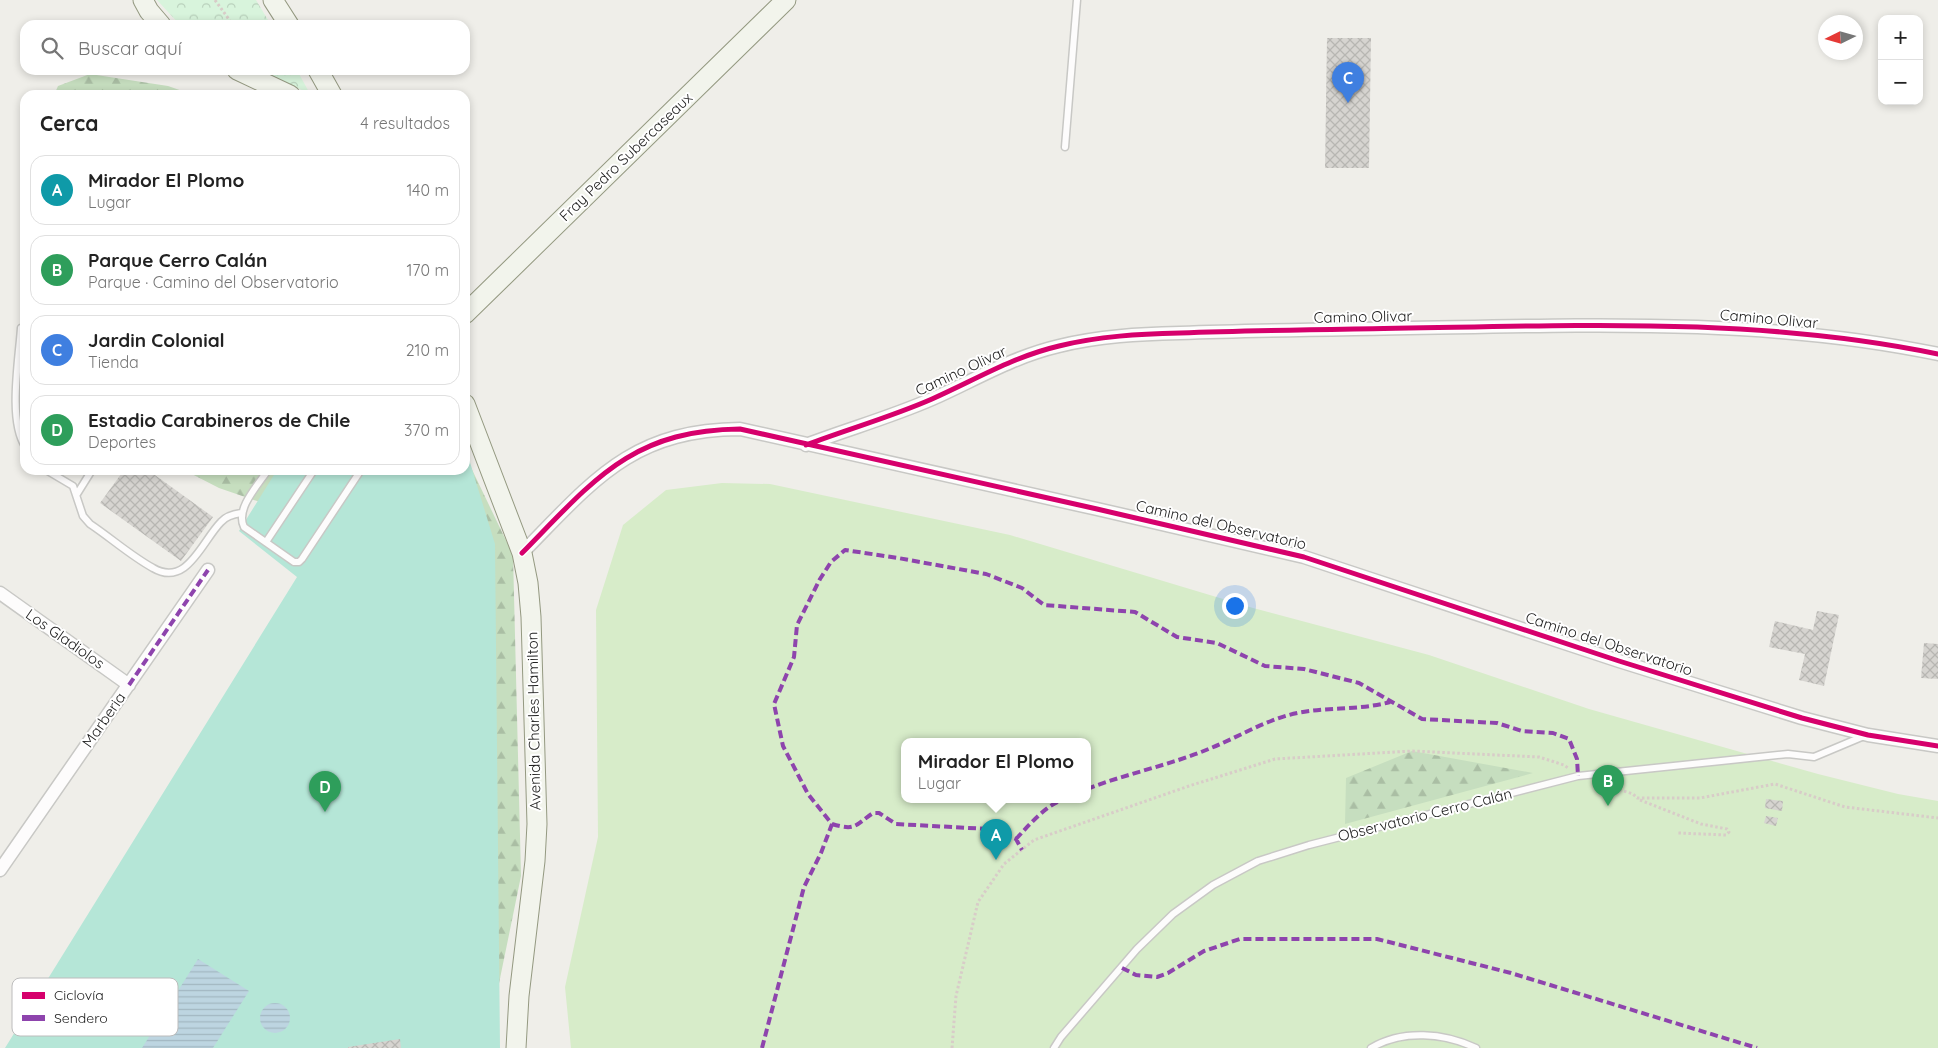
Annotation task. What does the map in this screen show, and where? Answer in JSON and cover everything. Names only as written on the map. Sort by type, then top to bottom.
[{"type":"main road","points":[[143,0],[157,20]]},
{"type":"main road","points":[[273,0],[286,20]]},
{"type":"main road","name":"Fray Pedro Subercaseaux","points":[[470,309],[786,0]]},
{"type":"main road","points":[[248,75],[279,90]]},
{"type":"main road","points":[[321,75],[329,90]]},
{"type":"main road","name":"Avenida Charles Hamilton","points":[[470,417],[522,553],[528,583],[534,658],[537,824],[535,861],[519,996],[516,1048]]},
{"type":"street","name":"Camino Olivar","points":[[806,445],[888,417],[933,399],[996,367],[1058,346],[1100,337],[1209,332],[1679,325],[1801,333],[1938,354]]},
{"type":"street","name":"Camino del Observatorio","points":[[522,553],[599,476],[629,456],[655,443],[697,432],[740,429],[1097,508],[1304,557],[1620,661],[1802,718],[1868,734],[1938,746]]},
{"type":"street","name":"Marberia","points":[[0,870],[208,570]]},
{"type":"street","name":"Los Gladiolos","points":[[0,593],[129,685]]},
{"type":"lane","points":[[1065,147],[1077,0]]},
{"type":"lane","points":[[20,343],[15,418],[20,438]]},
{"type":"lane","points":[[54,475],[73,486],[83,516],[90,524],[154,570],[172,574],[181,570],[194,558],[221,521],[241,513]]},
{"type":"lane","points":[[77,494],[89,475]]},
{"type":"lane","points":[[265,475],[241,513],[241,520],[244,527],[294,562],[299,562],[358,475]]},
{"type":"lane","points":[[266,542],[311,475]]},
{"type":"lane","name":"Observatorio Cerro Calán","points":[[1054,1048],[1061,1037],[1154,931],[1192,899],[1234,873],[1283,852],[1578,776],[1788,754],[1814,756],[1868,734]]},
{"type":"lane","points":[[1371,1048],[1395,1039],[1430,1035],[1448,1038],[1476,1048]]},
{"type":"path","points":[[215,0],[229,20]]},
{"type":"path","points":[[952,1048],[956,996],[978,902],[1004,864],[1034,840],[1189,786],[1275,759],[1412,751],[1539,757],[1564,765],[1578,776],[1633,794],[1637,798],[1701,824],[1727,829],[1729,832],[1726,834],[1678,833]]},
{"type":"path","points":[[1637,798],[1700,798],[1775,784],[1845,807],[1938,818]]},
{"type":"green space","points":[[157,0],[256,0],[268,20],[175,20]]},
{"type":"green space","points":[[87,75],[96,75],[168,86],[180,90],[56,90],[58,86]]},
{"type":"green space","points":[[271,75],[300,75],[308,90],[302,90]]},
{"type":"green space","points":[[470,462],[495,544],[500,1048],[5,1048],[12,1036],[178,1036],[178,978],[48,978],[297,577],[239,531],[274,475],[470,475]]},
{"type":"green space","points":[[470,465],[513,555],[521,876],[497,993],[466,475],[470,475]]},
{"type":"green space","points":[[194,475],[279,475],[260,502],[219,488]]},
{"type":"green space","points":[[722,483],[770,484],[1010,535],[1253,608],[1429,655],[1589,709],[1818,774],[1898,794],[1938,801],[1938,1048],[571,1048],[565,987],[598,837],[596,610],[623,525],[666,490]]},
{"type":"green space","points":[[1412,751],[1533,773],[1345,824],[1346,778]]},
{"type":"water","points":[[198,959],[249,991],[213,1048],[142,1048],[150,1036],[178,1036],[178,991]]},
{"type":"water","points":[[275,1003],[281,1004],[289,1012],[289,1024],[281,1032],[275,1033],[269,1032],[261,1024],[260,1018],[261,1012],[269,1004]]},
{"type":"building","points":[[1327,38],[1371,38],[1369,168],[1325,168]]},
{"type":"building","points":[[120,475],[155,475],[213,517],[181,561],[100,503]]},
{"type":"building","points":[[1817,611],[1839,615],[1824,686],[1799,680],[1805,654],[1769,647],[1775,621],[1813,630]]},
{"type":"building","points":[[1924,643],[1938,644],[1938,679],[1921,678]]},
{"type":"building","points":[[1766,799],[1783,801],[1782,811],[1765,808]]},
{"type":"building","points":[[1766,816],[1778,818],[1776,826],[1764,823]]},
{"type":"building","points":[[400,1039],[401,1048],[348,1048],[348,1047]]},
{"type":"marked path","points":[[762,1048],[804,887],[821,853],[832,824],[808,794],[783,746],[774,704],[794,657],[797,625],[820,579],[831,562],[845,550],[986,574],[1022,588],[1044,605],[1135,612],[1177,637],[1217,643],[1265,666],[1304,669],[1359,683],[1422,719],[1497,723],[1522,731],[1553,733],[1569,739],[1577,759],[1578,776]]},
{"type":"marked path","points":[[129,685],[208,570]]},
{"type":"marked path","points":[[1091,788],[1196,754],[1267,722],[1291,714],[1314,710],[1379,705],[1390,702]]},
{"type":"marked path","points":[[1016,839],[1032,822],[1055,803]]},
{"type":"marked path","points":[[832,824],[851,827],[873,813],[879,813],[896,824],[988,829],[1016,839],[1022,850]]},
{"type":"marked path","points":[[1122,968],[1136,975],[1157,977],[1168,973],[1204,951],[1240,939],[1377,939],[1511,973],[1757,1048]]},
{"type":"cycle path","points":[[806,445],[917,405],[1025,356],[1074,343],[1120,336],[1289,330],[1574,325],[1647,326],[1793,333],[1866,341],[1938,354]]},
{"type":"cycle path","points":[[522,553],[593,482],[617,464],[642,450],[670,439],[702,432],[740,429],[1304,557],[1619,661],[1802,718],[1868,735],[1938,746]]},
{"type":"place","name":"Jardin Colonial","points":[[1348,103]]},
{"type":"place","name":"Parque Cerro Calán","points":[[1608,806]]},
{"type":"place","name":"Estadio Carabineros de Chile","points":[[325,812]]},
{"type":"place","name":"Mirador El Plomo","points":[[996,860]]}]
